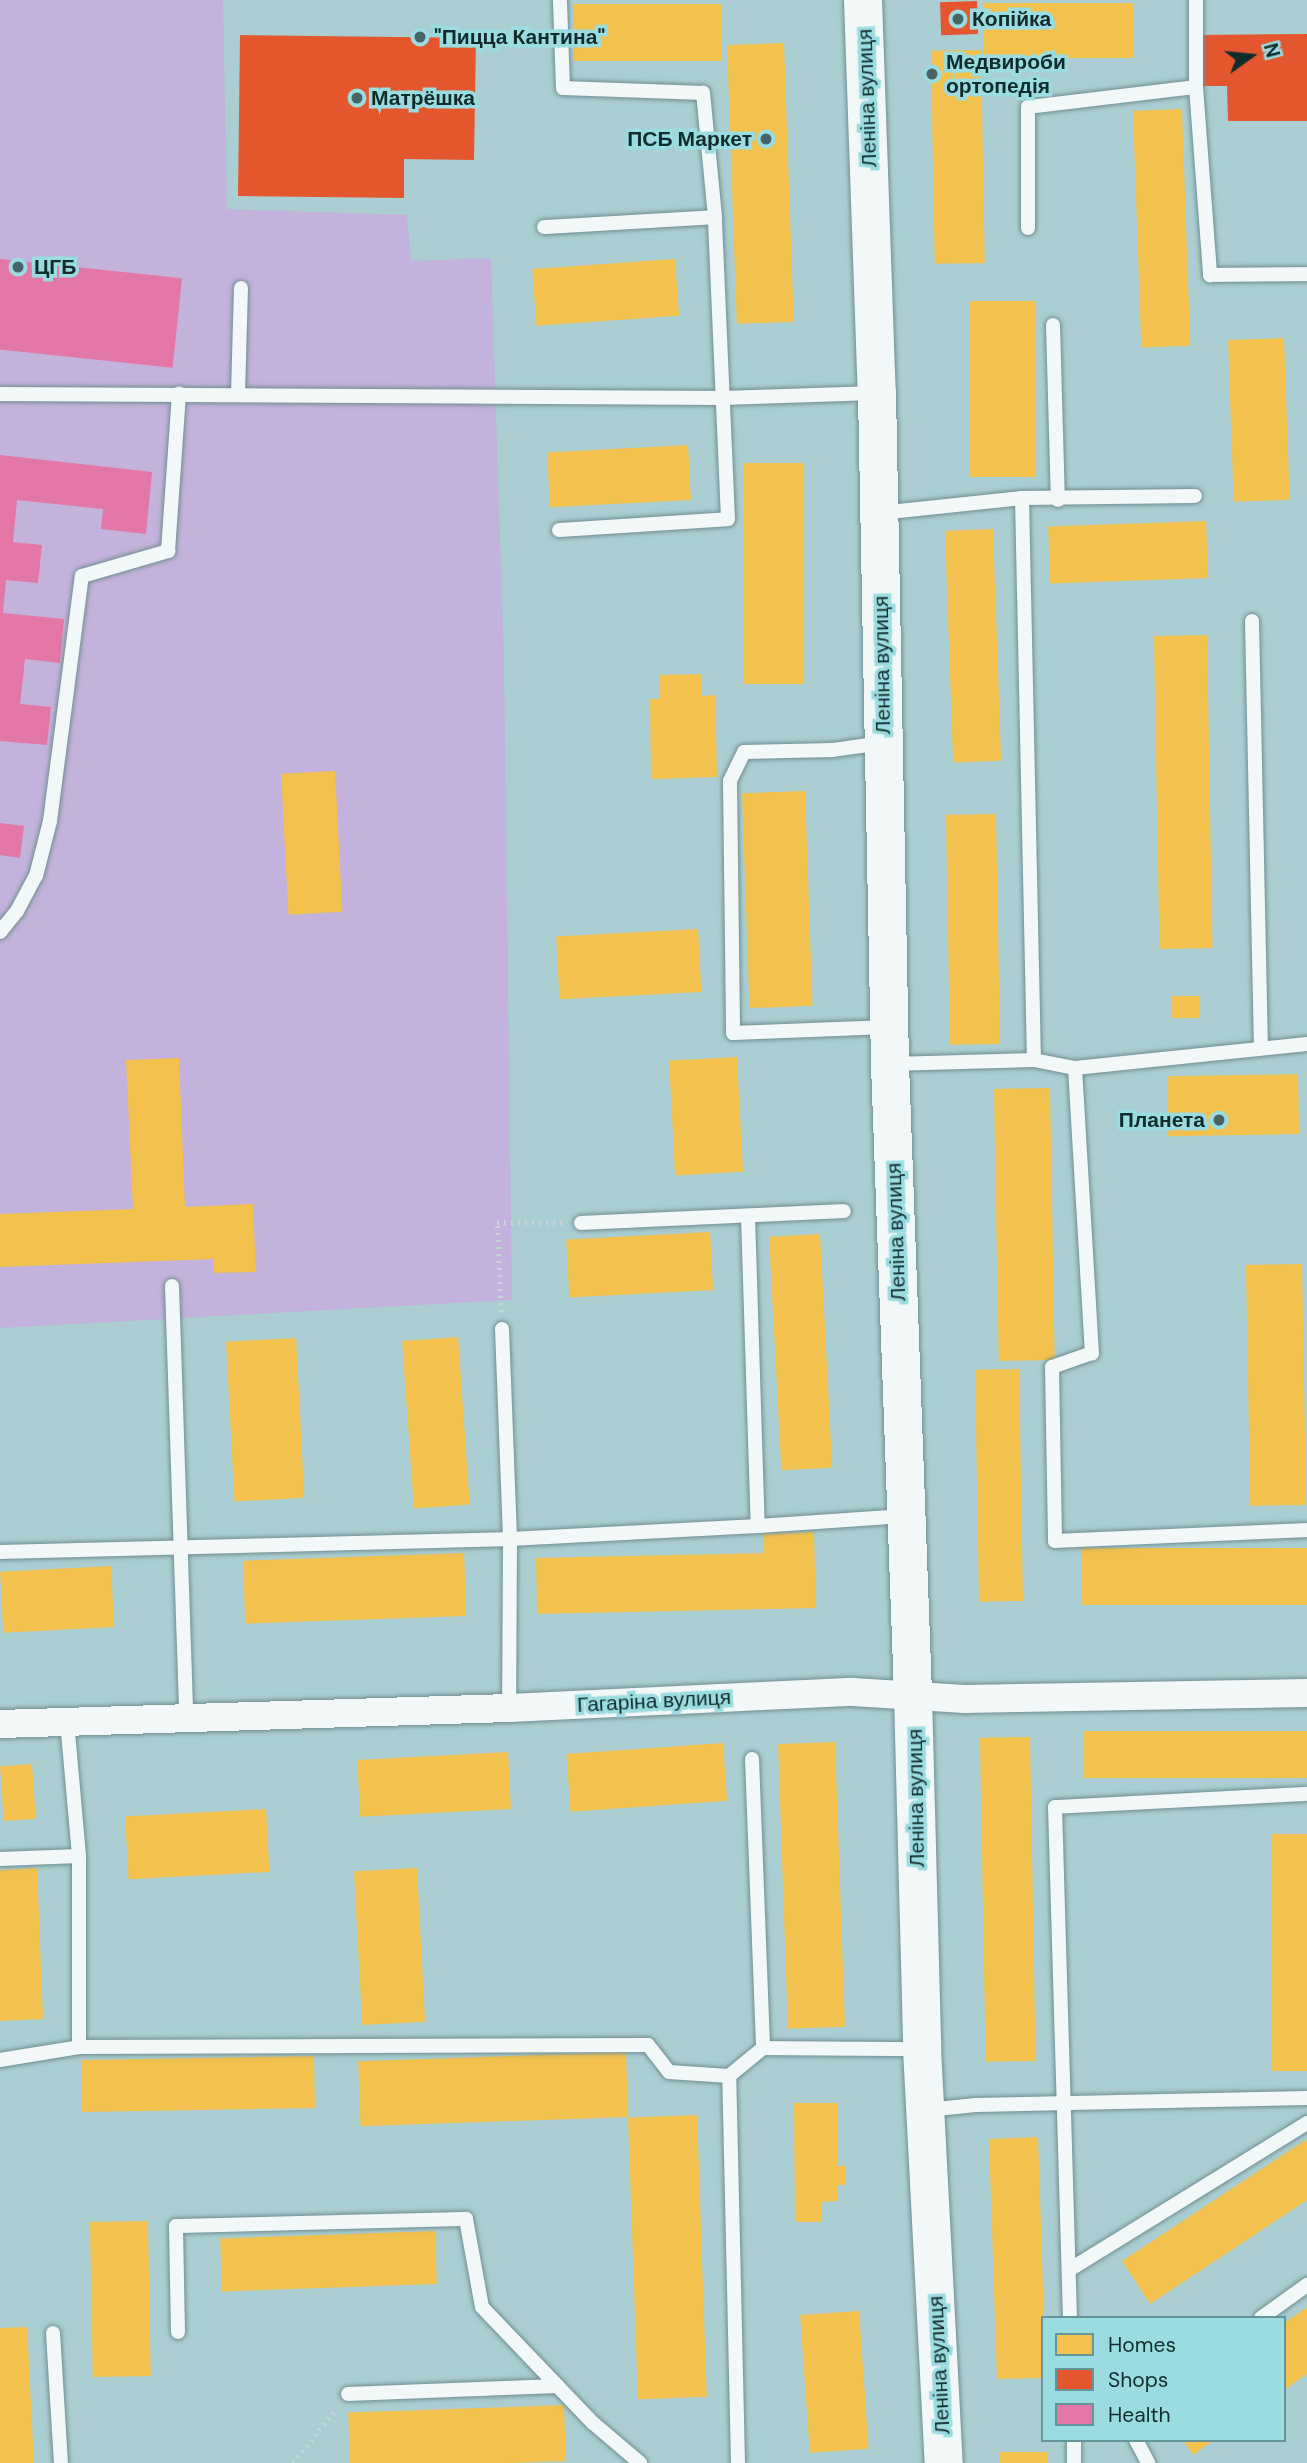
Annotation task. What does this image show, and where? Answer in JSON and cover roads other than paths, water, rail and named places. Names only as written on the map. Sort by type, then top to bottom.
[{"type":"street","name":"Леніна вулиця","points":[[863,0],[877,393],[890,1045],[913,1695],[922,2049],[944,2463]]},
{"type":"street","name":"Гагаріна вулиця","points":[[0,1724],[186,1716],[509,1708],[852,1692],[965,1699],[1307,1693]]},
{"type":"lane","points":[[559,530],[728,519],[715,217],[703,93],[563,88],[560,0]]},
{"type":"lane","points":[[1196,0],[1196,87],[1210,275],[1307,274]]},
{"type":"lane","points":[[1028,228],[1028,107],[1196,87]]},
{"type":"lane","points":[[544,227],[715,217]]},
{"type":"lane","points":[[238,394],[241,288]]},
{"type":"lane","points":[[1053,325],[1058,500]]},
{"type":"lane","points":[[0,932],[17,911],[36,876],[50,821],[82,576],[168,551],[179,393]]},
{"type":"lane","points":[[0,394],[722,398],[877,393]]},
{"type":"lane","points":[[879,513],[1022,498],[1058,500],[1195,496]]},
{"type":"lane","points":[[1022,498],[1034,1060]]},
{"type":"lane","points":[[1252,621],[1261,1048]]},
{"type":"lane","points":[[884,742],[833,750],[744,752],[730,780],[733,1033],[890,1045],[1034,1060],[1075,1068],[1307,1044]]},
{"type":"lane","points":[[1075,1068],[1092,1353],[1052,1367],[1055,1541],[1307,1530]]},
{"type":"lane","points":[[582,1223],[844,1211]]},
{"type":"lane","points":[[748,1216],[758,1526]]},
{"type":"lane","points":[[173,1286],[186,1716]]},
{"type":"lane","points":[[502,1329],[510,1539],[509,1708]]},
{"type":"lane","points":[[0,1552],[510,1539],[906,1516]]},
{"type":"lane","points":[[67,1721],[79,1856],[79,2047]]},
{"type":"lane","points":[[752,1759],[763,2048]]},
{"type":"lane","points":[[1071,2315],[1055,1807],[1307,1794]]},
{"type":"lane","points":[[0,1860],[79,1856]]},
{"type":"lane","points":[[0,2060],[79,2047],[648,2045],[669,2072],[729,2076],[763,2048],[922,2049]]},
{"type":"lane","points":[[729,2076],[738,2463]]},
{"type":"lane","points":[[925,2110],[1063,2103],[1307,2098]]},
{"type":"lane","points":[[1069,2270],[1307,2123]]},
{"type":"lane","points":[[178,2332],[176,2226],[466,2219],[482,2307],[593,2423],[640,2463]]},
{"type":"lane","points":[[1264,2316],[1307,2285]]},
{"type":"lane","points":[[53,2333],[61,2463]]},
{"type":"lane","points":[[348,2394],[557,2386]]},
{"type":"lane","points":[[1074,2442],[1074,2463]]},
{"type":"lane","points":[[1137,2442],[1148,2463]]},
{"type":"place","name":"Копійка","points":[[958,19]]},
{"type":"place","name":"\"Пицца Кантина\"","points":[[420,37]]},
{"type":"place","name":"Медвироби ортопедія","points":[[932,74]]},
{"type":"place","name":"Матрёшка","points":[[357,98]]},
{"type":"place","name":"ПСБ Маркет","points":[[766,139]]},
{"type":"place","name":"ЦГБ","points":[[18,267]]},
{"type":"place","name":"Планета","points":[[1219,1120]]}]
